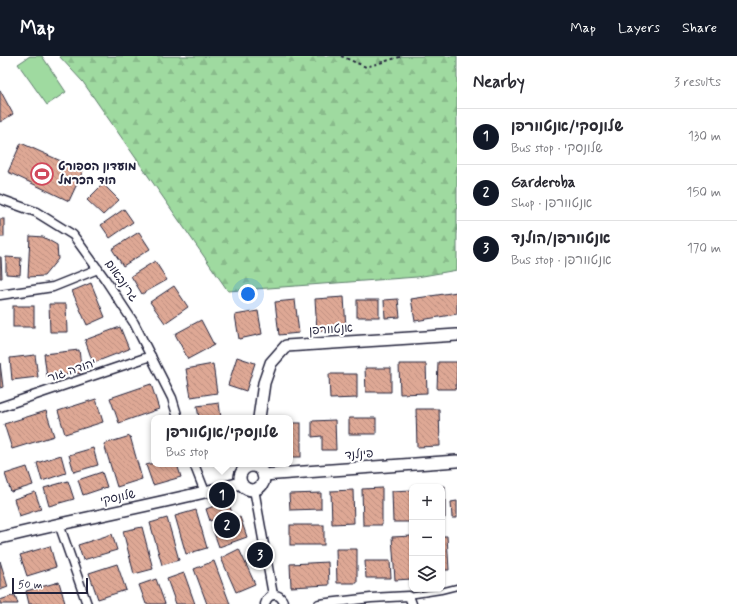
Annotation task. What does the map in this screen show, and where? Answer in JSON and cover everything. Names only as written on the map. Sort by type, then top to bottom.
[{"type":"street","name":"גרינבאום","points":[[0,199],[36,212],[73,236],[98,269],[134,323],[172,398],[177,415]]},
{"type":"street","points":[[0,295],[52,287],[98,269]]},
{"type":"street","name":"אנטוורפן","points":[[259,415],[264,383],[271,363],[286,346],[457,335]]},
{"type":"street","name":"יהודה גור","points":[[0,408],[151,356]]},
{"type":"street","name":"פינלנד","points":[[263,475],[457,461]]},
{"type":"street","points":[[195,467],[205,492]]},
{"type":"street","points":[[248,467],[243,469],[240,480],[246,489],[250,490],[258,489],[264,478],[262,471],[257,467]]},
{"type":"street","name":"שלונסקי","points":[[0,538],[241,483]]},
{"type":"street","points":[[254,489],[273,595]]},
{"type":"street","points":[[59,524],[87,604]]},
{"type":"street","points":[[264,604],[266,599],[273,595],[280,597],[284,604]]},
{"type":"street","points":[[319,604],[371,598],[410,600]]},
{"type":"lane","points":[[410,600],[457,587]]},
{"type":"path","points":[[342,56],[366,67],[403,56]]},
{"type":"green space","points":[[30,56],[42,56],[66,92],[47,105],[18,64]]},
{"type":"green space","points":[[59,56],[457,56],[457,270],[417,277],[228,291],[83,82]]},
{"type":"building","points":[[0,90],[13,114],[0,122]]},
{"type":"building","points":[[21,143],[83,171],[69,201],[8,172]]},
{"type":"building","points":[[103,184],[119,200],[103,215],[87,200]]},
{"type":"building","points":[[124,209],[133,222],[110,238],[101,225]]},
{"type":"building","points":[[0,219],[4,219],[4,237],[0,237]]},
{"type":"building","points":[[139,232],[150,249],[123,266],[112,249]]},
{"type":"building","points":[[30,236],[43,237],[57,245],[58,259],[44,276],[28,277]]},
{"type":"building","points":[[1,257],[2,278],[0,278]]},
{"type":"building","points":[[6,257],[21,258],[20,275],[6,274]]},
{"type":"building","points":[[155,261],[167,280],[142,294],[131,276]]},
{"type":"building","points":[[91,283],[105,317],[87,325],[72,291]]},
{"type":"building","points":[[174,286],[188,307],[165,323],[150,302]]},
{"type":"building","points":[[457,292],[457,314],[415,321],[411,299]]},
{"type":"building","points":[[344,297],[346,329],[317,331],[315,299]]},
{"type":"building","points":[[398,299],[400,317],[385,318],[384,300]]},
{"type":"building","points":[[295,300],[299,333],[279,335],[275,302]]},
{"type":"building","points":[[357,300],[379,300],[379,317],[357,317]]},
{"type":"building","points":[[49,304],[66,304],[67,332],[50,332]]},
{"type":"building","points":[[13,306],[34,306],[34,327],[13,327]]},
{"type":"building","points":[[258,311],[262,334],[239,339],[235,315]]},
{"type":"building","points":[[201,320],[214,345],[188,359],[175,334]]},
{"type":"building","points":[[120,327],[129,349],[93,363],[85,340]]},
{"type":"building","points":[[79,350],[82,373],[47,377],[44,354]]},
{"type":"building","points":[[35,355],[38,377],[12,380],[10,358]]},
{"type":"building","points":[[237,357],[255,363],[246,391],[228,385]]},
{"type":"building","points":[[438,362],[457,362],[456,389],[437,389]]},
{"type":"building","points":[[0,363],[3,387],[0,388]]},
{"type":"building","points":[[213,364],[217,393],[191,397],[186,369]]},
{"type":"building","points":[[399,364],[426,364],[427,393],[400,394]]},
{"type":"building","points":[[365,368],[391,368],[391,392],[366,392]]},
{"type":"building","points":[[329,374],[357,374],[357,398],[330,399]]},
{"type":"building","points":[[151,384],[159,409],[119,423],[110,398]]},
{"type":"building","points":[[96,399],[103,422],[65,434],[58,411]]},
{"type":"building","points":[[219,403],[221,415],[198,415],[197,406]]},
{"type":"building","points":[[416,409],[439,409],[440,446],[417,447]]},
{"type":"building","points":[[46,411],[54,436],[12,449],[4,424]]},
{"type":"building","points":[[349,418],[376,418],[376,434],[349,434]]},
{"type":"building","points":[[335,420],[336,450],[322,450],[322,436],[312,437],[312,421]]},
{"type":"building","points":[[293,423],[301,423],[301,457],[293,457]]},
{"type":"building","points":[[130,436],[142,479],[117,487],[104,444]]},
{"type":"building","points":[[93,448],[98,465],[74,472],[69,455]]},
{"type":"building","points":[[61,455],[66,473],[42,481],[37,463]]},
{"type":"building","points":[[151,464],[151,467],[178,467],[181,477],[153,485],[146,465]]},
{"type":"building","points":[[27,467],[33,485],[11,492],[5,474]]},
{"type":"building","points":[[102,472],[107,487],[83,495],[78,480]]},
{"type":"building","points":[[68,481],[74,499],[49,506],[44,488]]},
{"type":"building","points":[[382,488],[382,525],[363,525],[362,489]]},
{"type":"building","points":[[353,490],[354,523],[332,524],[331,491]]},
{"type":"building","points":[[409,490],[409,522],[393,522],[392,491]]},
{"type":"building","points":[[35,492],[41,509],[19,516],[14,499]]},
{"type":"building","points":[[321,493],[321,509],[290,510],[289,494]]},
{"type":"building","points":[[228,501],[232,513],[210,521],[206,509]]},
{"type":"building","points":[[457,501],[457,518],[452,518],[451,502]]},
{"type":"building","points":[[196,510],[207,548],[186,554],[175,516]]},
{"type":"building","points":[[240,517],[247,537],[219,547],[212,527]]},
{"type":"building","points":[[167,518],[179,560],[162,565],[150,523]]},
{"type":"building","points":[[290,525],[324,525],[324,545],[290,545]]},
{"type":"building","points":[[142,527],[153,569],[134,574],[123,531]]},
{"type":"building","points":[[112,534],[117,550],[83,560],[78,545]]},
{"type":"building","points":[[409,536],[409,579],[395,580],[392,537]]},
{"type":"building","points":[[445,536],[447,536],[449,570],[445,570]]},
{"type":"building","points":[[50,546],[56,567],[27,576],[20,555]]},
{"type":"building","points":[[239,549],[255,584],[236,592],[221,558]]},
{"type":"building","points":[[336,549],[357,549],[357,583],[337,583]]},
{"type":"building","points":[[0,561],[8,587],[0,590]]},
{"type":"building","points":[[214,561],[230,604],[207,604],[194,569]]},
{"type":"building","points":[[365,561],[390,561],[391,578],[366,578]]},
{"type":"building","points":[[328,562],[329,585],[291,587],[290,564]]},
{"type":"building","points":[[117,564],[126,590],[98,599],[89,573]]},
{"type":"building","points":[[184,573],[195,604],[176,604],[167,579]]},
{"type":"building","points":[[156,579],[165,604],[146,604],[139,585]]},
{"type":"building","points":[[59,582],[65,603],[29,604],[26,591]]},
{"type":"building","points":[[15,595],[18,604],[0,604],[0,600]]},
{"type":"place","name":"מועדון הספורט הוד הכרמל","points":[[42,174]]},
{"type":"place","name":"שלונסקי/אנטוורפן","points":[[222,495]]},
{"type":"place","name":"Garderoba","points":[[227,525]]},
{"type":"place","name":"אנטוורפן/הולנד","points":[[260,555]]}]
